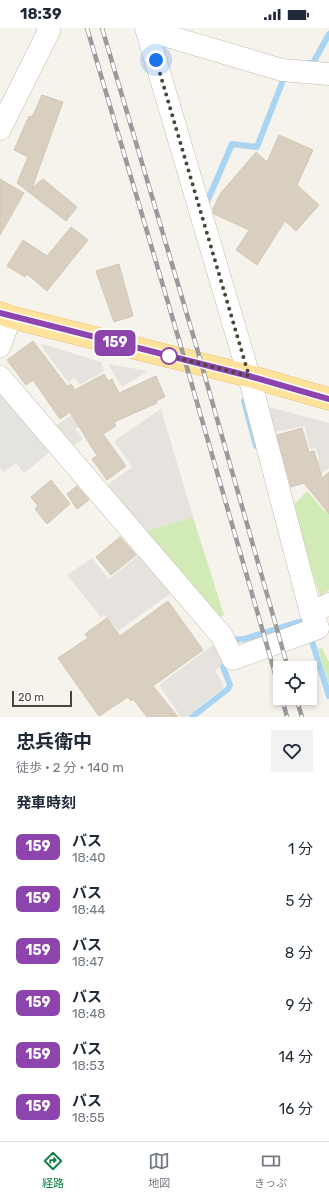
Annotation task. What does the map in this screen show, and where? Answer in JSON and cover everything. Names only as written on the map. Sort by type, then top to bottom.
[{"type":"main road","points":[[5,315],[249,376],[329,399]]},
{"type":"street","points":[[0,129],[49,31],[48,28]]},
{"type":"street","points":[[147,29],[282,70],[329,74]]},
{"type":"street","points":[[0,378],[222,636],[233,659],[314,620],[249,376],[147,29]]},
{"type":"street","points":[[0,346],[5,315]]},
{"type":"shaded area","points":[[43,344],[101,362],[104,371],[80,385],[75,378],[68,382],[41,346]]},
{"type":"shaded area","points":[[108,364],[148,371],[122,387]]},
{"type":"shaded area","points":[[0,389],[50,452],[24,473],[16,463],[3,472],[0,468]]},
{"type":"shaded area","points":[[86,405],[86,422],[76,429],[83,439],[70,448],[55,426]]},
{"type":"shaded area","points":[[265,406],[329,423],[329,468],[318,476],[315,460],[319,459],[316,448],[310,449],[305,426],[274,432]]},
{"type":"shaded area","points":[[161,409],[193,517],[146,531],[107,485],[132,467],[114,441]]},
{"type":"shaded area","points":[[142,552],[174,591],[118,631],[104,614],[101,617],[67,575],[92,558],[109,579]]},
{"type":"shaded area","points":[[214,644],[225,663],[215,670],[224,687],[187,717],[181,717],[159,685]]},
{"type":"green space","points":[[307,491],[325,512],[329,509],[329,590],[320,596],[291,507]]},
{"type":"green space","points":[[193,517],[224,615],[215,619],[146,531]]},
{"type":"green space","points":[[322,648],[329,662],[329,685],[318,649]]},
{"type":"building","points":[[42,95],[63,102],[32,188],[43,179],[77,207],[66,221],[17,183],[28,157],[14,150],[29,116],[32,117]]},
{"type":"building","points":[[279,135],[313,150],[297,185],[319,205],[296,231],[285,221],[257,265],[236,250],[249,230],[214,214],[213,209],[220,194],[256,152],[267,162]]},
{"type":"building","points":[[0,179],[24,193],[0,235]]},
{"type":"building","points":[[71,227],[88,240],[47,291],[27,274],[25,277],[7,266],[23,240],[47,256]]},
{"type":"building","points":[[119,264],[133,316],[114,322],[96,271]]},
{"type":"building","points":[[33,341],[67,386],[71,384],[75,390],[104,374],[108,381],[112,379],[119,393],[156,376],[165,397],[156,401],[157,403],[114,422],[116,426],[103,434],[126,466],[107,480],[92,459],[97,456],[70,412],[60,419],[33,380],[26,385],[7,360]]},
{"type":"building","points":[[302,428],[309,452],[314,451],[322,478],[329,472],[329,514],[304,483],[291,487],[277,435]]},
{"type":"building","points":[[51,480],[70,504],[47,524],[35,509],[38,506],[31,497]]},
{"type":"building","points":[[77,486],[89,500],[77,509],[67,494]]},
{"type":"building","points":[[120,537],[136,555],[111,575],[96,557]]},
{"type":"building","points":[[168,601],[203,650],[153,686],[178,717],[147,717],[133,699],[131,701],[128,697],[99,716],[58,658],[88,638],[85,634],[107,618],[120,636]]},
{"type":"waterway","points":[[308,63],[313,63],[329,34]]},
{"type":"waterway","points":[[207,202],[232,144],[257,147],[285,75]]},
{"type":"waterway","points":[[244,401],[256,446]]},
{"type":"waterway","points":[[230,640],[244,639],[305,620],[303,615]]},
{"type":"waterway","points":[[310,635],[329,696]]},
{"type":"waterway","points":[[192,717],[228,689],[230,685],[223,667]]},
{"type":"railway","points":[[87,28],[273,667]]},
{"type":"railway","points":[[102,28],[196,345],[286,661]]},
{"type":"railway","points":[[284,705],[287,717]]},
{"type":"railway","points":[[298,705],[302,717]]},
{"type":"bus line","name":"159","points":[[0,313],[10,317],[249,376],[329,399]]},
{"type":"route","points":[[156,60],[249,376],[169,356]]}]
